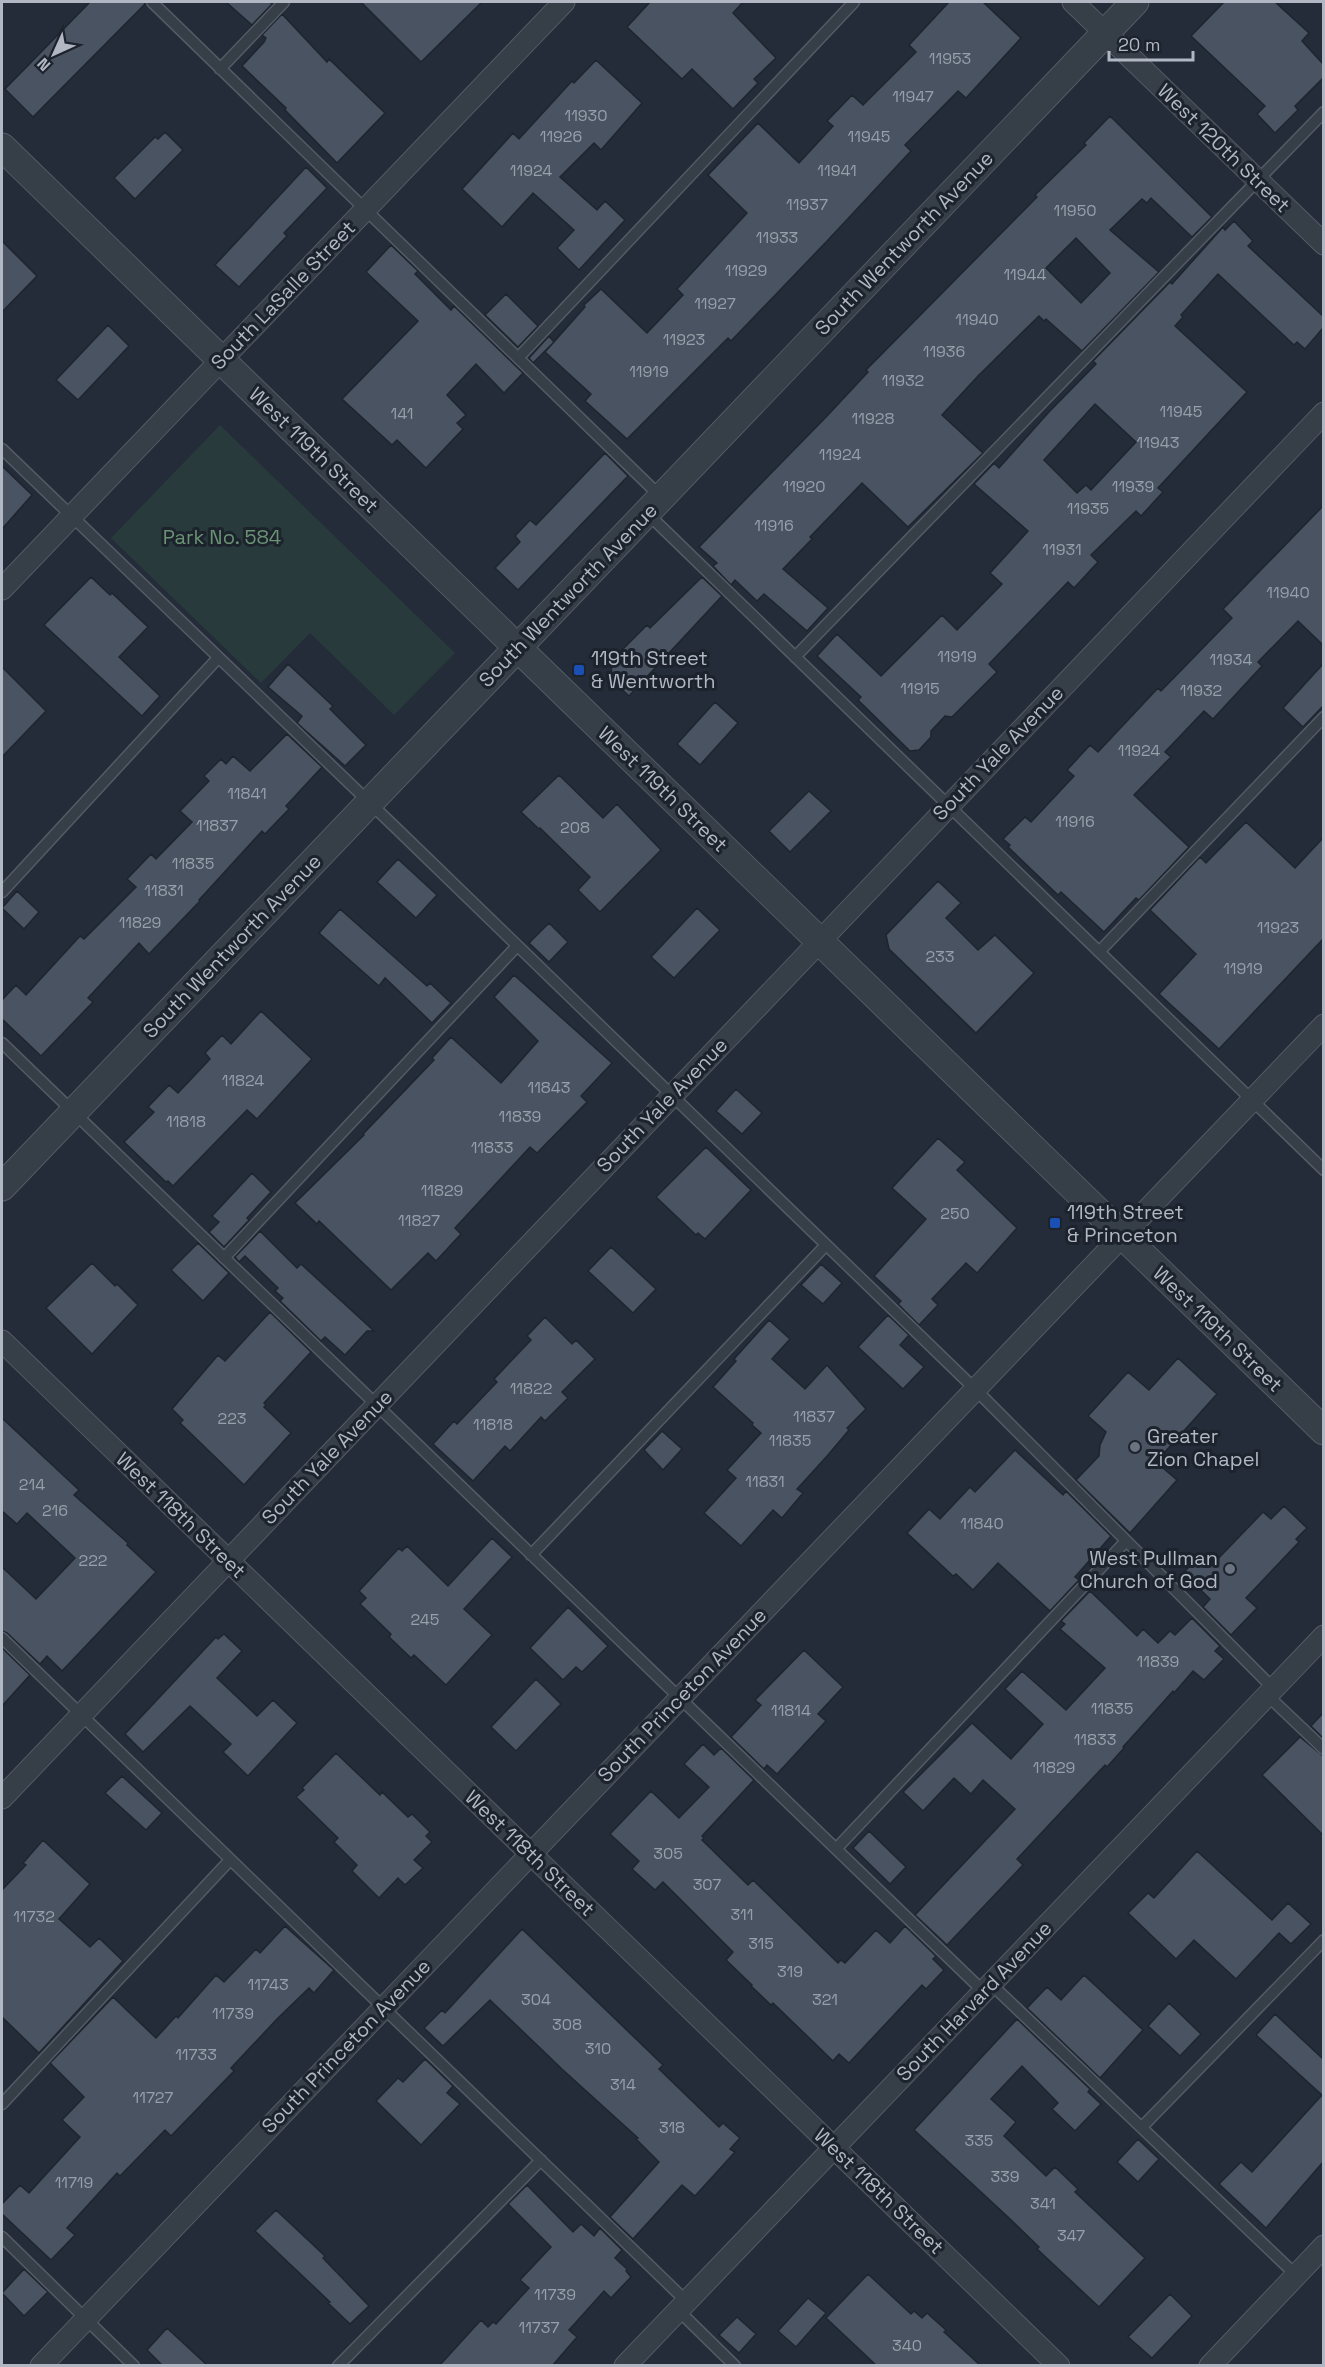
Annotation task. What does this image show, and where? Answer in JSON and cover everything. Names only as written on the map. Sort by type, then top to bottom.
[{"type":"street","name":"South LaSalle Street","points":[[2,589],[564,2]]},
{"type":"street","name":"West 120th Street","points":[[1073,2],[1323,244]]},
{"type":"street","name":"South Wentworth Avenue","points":[[2,1187],[1134,2]]},
{"type":"street","name":"West 119th Street","points":[[2,147],[1323,1431]]},
{"type":"street","name":"South Yale Avenue","points":[[2,1798],[1323,413]]},
{"type":"street","name":"South Princeton Avenue","points":[[41,2366],[1323,1025]]},
{"type":"street","name":"West 118th Street","points":[[2,1341],[1059,2366]]},
{"type":"street","name":"South Harvard Avenue","points":[[625,2366],[1323,1636]]},
{"type":"street","points":[[1210,2366],[1296,2275],[1322,2252]]},
{"type":"lane","points":[[152,2],[518,358],[795,657],[1323,1170]]},
{"type":"lane","points":[[220,69],[284,2]]},
{"type":"lane","points":[[518,358],[854,2]]},
{"type":"lane","points":[[795,657],[1323,112]]},
{"type":"lane","points":[[2,449],[370,802],[975,1389],[1126,1541],[1323,1749]]},
{"type":"lane","points":[[2,892],[218,657]]},
{"type":"lane","points":[[1099,952],[1323,717]]},
{"type":"lane","points":[[224,1258],[517,946]]},
{"type":"lane","points":[[2,1043],[836,1849],[1142,2127],[1296,2275]]},
{"type":"lane","points":[[531,1555],[826,1245]]},
{"type":"lane","points":[[836,1849],[1126,1541]]},
{"type":"lane","points":[[2,1638],[541,2160],[682,2306],[735,2366]]},
{"type":"lane","points":[[2,2104],[230,1860]]},
{"type":"lane","points":[[1142,2127],[1323,1940]]},
{"type":"lane","points":[[338,2366],[541,2160]]},
{"type":"lane","points":[[2,2237],[134,2366]]},
{"type":"green space","name":"Park No. 584","points":[[220,425],[455,653],[394,715],[310,633],[261,683],[111,538]]},
{"type":"building","points":[[90,2],[145,2],[145,4],[33,117],[5,89]]},
{"type":"building","points":[[226,2],[270,2],[272,4],[252,25]]},
{"type":"building","points":[[361,2],[482,2],[421,62]]},
{"type":"building","points":[[650,2],[743,2],[733,13],[776,58],[754,79],[758,83],[733,109],[692,69],[682,79],[627,27]]},
{"type":"building","points":[[949,2],[983,2],[1021,38],[966,98],[958,91],[905,145],[911,151],[828,240],[731,341],[728,338],[627,439],[585,401],[591,394],[545,352],[585,307],[584,305],[601,289],[647,333],[683,295],[677,289],[747,213],[708,175],[758,123],[799,163],[833,126],[827,121],[852,95],[863,105],[916,52],[909,45]]},
{"type":"building","points":[[1224,2],[1275,2],[1309,33],[1302,41],[1323,64],[1323,78],[1295,106],[1298,110],[1275,133],[1257,114],[1265,106],[1191,36]]},
{"type":"building","points":[[282,14],[327,62],[329,59],[385,113],[337,163],[285,110],[286,108],[242,66],[264,42],[266,38],[262,35]]},
{"type":"building","points":[[596,60],[642,103],[601,150],[594,143],[560,177],[597,210],[605,201],[625,220],[579,270],[557,248],[574,230],[533,193],[502,227],[462,189],[513,133],[519,139],[572,81],[574,83]]},
{"type":"building","points":[[1110,116],[1212,217],[1192,237],[1151,198],[1147,203],[1142,199],[1110,230],[1159,272],[1082,351],[1046,319],[1044,321],[1039,316],[978,376],[942,415],[983,453],[908,527],[862,483],[783,569],[828,608],[807,631],[764,594],[757,601],[735,580],[731,585],[713,566],[717,563],[699,547],[827,416],[868,372],[866,370],[1037,197],[1035,195],[1086,145],[1084,143]],"holes":[[[1076,238],[1110,273],[1081,303],[1046,268]]]},
{"type":"building","points":[[165,132],[183,150],[135,199],[114,178],[155,137],[158,139]]},
{"type":"building","points":[[306,167],[327,188],[284,233],[287,236],[239,287],[215,265]]},
{"type":"building","points":[[1234,221],[1253,241],[1248,246],[1323,316],[1323,328],[1305,349],[1297,342],[1294,345],[1218,274],[1181,315],[1183,317],[1175,326],[1247,392],[1158,488],[1163,492],[1141,516],[1136,511],[1091,555],[1098,562],[1074,588],[1068,582],[989,664],[997,672],[952,717],[945,716],[931,731],[931,737],[919,750],[910,751],[858,700],[861,697],[817,656],[837,634],[881,676],[942,615],[957,630],[1002,584],[990,573],[1028,531],[974,484],[994,463],[999,468],[1096,364],[1093,361],[1170,282],[1172,284],[1223,227],[1225,230]],"holes":[[[1095,404],[1136,442],[1091,490],[1086,485],[1077,493],[1044,460]]]},
{"type":"building","points":[[2,241],[37,276],[2,312]]},
{"type":"building","points":[[391,245],[418,271],[415,274],[451,310],[454,306],[523,373],[504,393],[476,364],[447,395],[466,415],[457,423],[463,429],[426,468],[397,440],[392,445],[342,399],[418,321],[366,272]]},
{"type":"building","points":[[506,294],[538,326],[518,347],[485,315]]},
{"type":"building","points":[[108,325],[129,346],[78,400],[56,380]]},
{"type":"building","points":[[549,336],[554,342],[533,363],[529,358]]},
{"type":"building","points":[[605,453],[628,476],[518,590],[495,568],[520,542],[515,536],[530,520],[536,525]]},
{"type":"building","points":[[2,466],[32,495],[2,529]]},
{"type":"building","points":[[1323,506],[1323,645],[1298,621],[1258,662],[1262,666],[1213,719],[1204,711],[1165,752],[1171,757],[1134,795],[1189,847],[1139,900],[1136,898],[1104,932],[1061,892],[1058,895],[1008,847],[1010,845],[1003,839],[1025,817],[1031,822],[1074,776],[1067,770],[1090,745],[1098,752],[1158,688],[1161,691],[1232,618],[1223,609]]},
{"type":"building","points":[[91,577],[110,595],[112,593],[148,627],[119,657],[160,696],[142,716],[44,625]]},
{"type":"building","points":[[702,577],[722,596],[629,696],[612,681],[611,661],[647,625],[650,628]]},
{"type":"building","points":[[288,664],[333,706],[330,709],[366,745],[345,766],[297,723],[302,716],[268,687]]},
{"type":"building","points":[[1323,664],[1323,706],[1303,727],[1283,708]]},
{"type":"building","points":[[2,667],[46,711],[2,757]]},
{"type":"building","points":[[715,702],[738,723],[700,765],[677,744]]},
{"type":"building","points":[[287,734],[322,767],[286,806],[289,809],[265,834],[262,831],[149,954],[139,943],[88,998],[93,1002],[41,1056],[2,1019],[2,1000],[16,985],[26,995],[80,936],[84,939],[136,887],[127,879],[151,854],[156,859],[192,822],[180,811],[209,781],[204,776],[221,759],[226,764],[233,756],[250,771]]},
{"type":"building","points":[[559,775],[603,818],[617,804],[661,850],[600,912],[578,890],[590,877],[521,812]]},
{"type":"building","points":[[809,791],[831,811],[790,852],[769,831]]},
{"type":"building","points":[[1246,822],[1295,868],[1323,838],[1323,939],[1219,1049],[1159,994],[1196,954],[1150,910],[1200,857],[1206,863]]},
{"type":"building","points":[[398,859],[437,895],[416,918],[377,882]]},
{"type":"building","points":[[938,881],[961,903],[946,918],[978,950],[995,935],[1034,973],[976,1033],[889,949],[886,935]]},
{"type":"building","points":[[17,891],[39,912],[24,929],[2,908]]},
{"type":"building","points":[[697,908],[720,930],[674,978],[651,957]]},
{"type":"building","points":[[340,909],[427,986],[430,983],[451,1003],[432,1023],[385,978],[379,986],[319,933]]},
{"type":"building","points":[[549,923],[568,942],[549,962],[529,943]]},
{"type":"building","points":[[514,975],[612,1063],[581,1096],[587,1102],[537,1153],[530,1147],[455,1228],[461,1234],[436,1261],[428,1253],[391,1290],[319,1221],[317,1224],[295,1203],[364,1135],[434,1060],[432,1058],[451,1037],[501,1083],[538,1041],[494,997]]},
{"type":"building","points":[[261,1011],[312,1059],[257,1119],[247,1110],[173,1186],[124,1142],[154,1112],[148,1107],[169,1085],[178,1093],[210,1059],[205,1053],[222,1035],[231,1044]]},
{"type":"building","points":[[736,1089],[762,1113],[742,1134],[716,1111]]},
{"type":"building","points":[[938,1138],[965,1162],[957,1170],[1017,1228],[977,1273],[966,1263],[932,1299],[938,1305],[919,1325],[898,1304],[901,1301],[874,1276],[926,1219],[892,1188]]},
{"type":"building","points":[[706,1147],[751,1190],[705,1239],[698,1233],[696,1235],[656,1197]]},
{"type":"building","points":[[252,1173],[271,1192],[224,1247],[209,1232],[219,1222],[212,1216]]},
{"type":"building","points":[[260,1231],[297,1268],[301,1264],[374,1331],[367,1331],[345,1355],[325,1337],[321,1341],[280,1301],[283,1298],[275,1291],[278,1288],[245,1256],[239,1262],[235,1257]]},
{"type":"building","points":[[198,1243],[229,1273],[203,1301],[171,1270]]},
{"type":"building","points":[[611,1247],[656,1289],[633,1313],[588,1271]]},
{"type":"building","points":[[92,1263],[138,1305],[92,1354],[46,1308]]},
{"type":"building","points":[[821,1264],[842,1283],[823,1304],[801,1285]]},
{"type":"building","points":[[270,1312],[311,1352],[264,1403],[266,1405],[264,1407],[291,1433],[244,1485],[180,1423],[183,1420],[172,1409],[218,1355],[225,1361]]},
{"type":"building","points":[[888,1315],[909,1335],[900,1345],[924,1367],[903,1389],[858,1347]]},
{"type":"building","points":[[545,1317],[572,1344],[576,1340],[595,1359],[562,1392],[568,1398],[545,1421],[541,1417],[510,1451],[505,1446],[473,1481],[433,1444],[454,1421],[457,1424],[497,1382],[494,1379],[531,1340],[527,1336]]},
{"type":"building","points":[[769,1320],[790,1339],[772,1359],[805,1389],[827,1365],[866,1409],[847,1428],[849,1430],[797,1489],[803,1493],[782,1518],[773,1510],[741,1546],[704,1513],[736,1478],[727,1470],[761,1433],[713,1387],[736,1361],[734,1359]]},
{"type":"building","name":"Greater Zion Chapel","points":[[1178,1358],[1217,1394],[1156,1462],[1177,1480],[1130,1533],[1076,1480],[1099,1456],[1100,1445],[1106,1432],[1088,1416],[1128,1372],[1149,1390]]},
{"type":"building","points":[[2,1418],[79,1490],[74,1495],[128,1543],[127,1545],[156,1572],[62,1671],[47,1656],[40,1664],[2,1631],[2,1567],[36,1599],[75,1558],[27,1513],[17,1524],[2,1511]]},
{"type":"building","points":[[662,1431],[682,1449],[663,1470],[644,1450]]},
{"type":"building","points":[[1015,1450],[1063,1495],[1066,1491],[1111,1536],[1075,1577],[1079,1580],[1050,1611],[998,1563],[973,1590],[956,1574],[953,1576],[907,1533],[929,1509],[940,1519],[970,1487],[975,1492]]},
{"type":"building","name":"West Pullman Church of God","points":[[1284,1506],[1307,1528],[1296,1539],[1299,1542],[1246,1598],[1257,1608],[1231,1635],[1203,1607],[1210,1599],[1183,1573],[1201,1555],[1212,1565],[1263,1512],[1271,1519]]},
{"type":"building","points":[[492,1538],[512,1557],[464,1609],[492,1635],[446,1685],[414,1655],[411,1658],[389,1637],[391,1634],[360,1604],[366,1598],[359,1591],[399,1548],[402,1551],[407,1546],[448,1586]]},
{"type":"building","points":[[1090,1591],[1137,1636],[1143,1629],[1158,1643],[1170,1631],[1175,1635],[1192,1618],[1220,1646],[1215,1651],[1224,1659],[1204,1680],[1193,1671],[1174,1693],[1173,1691],[1107,1767],[1105,1765],[1017,1859],[1023,1865],[947,1945],[915,1915],[1015,1809],[983,1780],[971,1794],[954,1778],[923,1811],[903,1792],[972,1723],[1011,1759],[1043,1724],[1005,1689],[1022,1671],[1066,1710],[1105,1668],[1060,1629],[1065,1624],[1061,1621]]},
{"type":"building","points":[[568,1607],[608,1646],[582,1672],[576,1667],[563,1680],[530,1648]]},
{"type":"building","points":[[224,1634],[242,1651],[217,1678],[257,1716],[273,1700],[297,1723],[248,1776],[223,1752],[231,1744],[190,1706],[143,1752],[125,1734],[216,1637],[218,1639]]},
{"type":"building","points":[[2,1648],[30,1675],[2,1706]]},
{"type":"building","points":[[804,1650],[843,1687],[818,1714],[826,1721],[777,1774],[767,1765],[764,1769],[731,1737],[761,1705],[755,1700]]},
{"type":"building","points":[[536,1679],[561,1704],[516,1751],[491,1727]]},
{"type":"building","points":[[1323,1713],[1323,1738],[1311,1726]]},
{"type":"building","points":[[1300,1737],[1323,1756],[1323,1835],[1262,1775]]},
{"type":"building","points":[[703,1744],[714,1755],[721,1748],[754,1780],[702,1836],[704,1838],[702,1840],[748,1885],[753,1880],[838,1963],[841,1960],[845,1963],[876,1930],[890,1943],[905,1926],[936,1956],[933,1959],[944,1970],[926,1989],[922,1985],[849,2063],[839,2054],[833,2061],[773,2003],[771,2005],[751,1986],[726,1960],[733,1952],[663,1882],[655,1890],[632,1869],[639,1861],[610,1834],[651,1791],[679,1818],[709,1787],[684,1764]]},
{"type":"building","points":[[336,1753],[380,1795],[382,1792],[408,1817],[412,1814],[430,1832],[426,1836],[432,1842],[414,1860],[423,1868],[405,1885],[398,1878],[379,1898],[352,1871],[357,1865],[334,1842],[338,1838],[296,1797]]},
{"type":"building","points":[[122,1776],[162,1813],[146,1830],[105,1793]]},
{"type":"building","points":[[869,1831],[906,1867],[890,1884],[853,1848]]},
{"type":"building","points":[[43,1840],[90,1884],[59,1919],[90,1947],[99,1938],[123,1961],[39,2053],[2,2017],[2,1890],[26,1865],[23,1863]]},
{"type":"building","points":[[1197,1851],[1272,1920],[1288,1903],[1311,1924],[1291,1944],[1279,1933],[1236,1979],[1194,1940],[1176,1959],[1128,1913],[1148,1893],[1154,1898]]},
{"type":"building","points":[[285,1926],[334,1970],[314,1993],[309,1988],[278,2018],[231,2068],[234,2071],[171,2136],[165,2130],[120,2176],[117,2173],[67,2228],[75,2235],[51,2260],[2,2214],[2,2204],[20,2185],[29,2193],[80,2137],[62,2120],[84,2097],[50,2063],[113,1997],[156,2038],[176,2016],[178,2018],[216,1975],[224,1982],[256,1949],[260,1953]]},
{"type":"building","points":[[522,1929],[663,2065],[659,2069],[719,2127],[723,2123],[740,2138],[730,2149],[735,2152],[695,2196],[682,2185],[633,2239],[610,2217],[659,2162],[636,2139],[638,2138],[490,2000],[443,2046],[424,2028],[442,2010],[445,2013]]},
{"type":"building","points":[[1084,1975],[1143,2030],[1100,2078],[1027,2008],[1047,1987],[1061,2000]]},
{"type":"building","points":[[1169,2003],[1201,2034],[1180,2056],[1148,2026]]},
{"type":"building","points":[[1275,2014],[1323,2059],[1323,2162],[1266,2228],[1219,2184],[1241,2162],[1252,2172],[1322,2095],[1256,2035]]},
{"type":"building","points":[[1017,2019],[1090,2089],[1088,2092],[1101,2104],[1075,2131],[1052,2109],[1058,2103],[1022,2066],[991,2099],[1016,2122],[1004,2136],[1046,2176],[1055,2167],[1078,2189],[1075,2192],[1145,2258],[1099,2307],[1037,2249],[1039,2247],[1008,2217],[914,2130]]},
{"type":"building","points":[[425,2059],[453,2086],[447,2093],[460,2104],[421,2145],[376,2101],[398,2078],[403,2082]]},
{"type":"building","points":[[1138,2139],[1159,2159],[1138,2182],[1117,2162]]},
{"type":"building","points":[[527,2185],[573,2232],[581,2224],[594,2236],[600,2228],[622,2250],[615,2258],[627,2269],[631,2277],[611,2298],[604,2291],[569,2330],[577,2337],[552,2366],[439,2366],[481,2320],[488,2327],[493,2322],[496,2324],[529,2288],[520,2280],[551,2247],[508,2204]]},
{"type":"building","points":[[276,2210],[325,2256],[323,2258],[369,2306],[350,2324],[255,2231]]},
{"type":"building","points":[[24,2269],[48,2292],[24,2316],[2,2293]]},
{"type":"building","points":[[868,2274],[911,2314],[914,2311],[922,2318],[927,2313],[981,2366],[877,2366],[826,2318]]},
{"type":"building","points":[[1170,2294],[1192,2316],[1152,2358],[1128,2337]]},
{"type":"building","points":[[808,2298],[826,2313],[796,2347],[778,2331]]},
{"type":"building","points":[[737,2317],[756,2334],[739,2353],[719,2335]]},
{"type":"building","points":[[167,2328],[208,2366],[163,2366],[147,2350]]},
{"type":"place","name":"119th Street & Wentworth","points":[[579,670]]},
{"type":"place","name":"119th Street & Princeton","points":[[1055,1223]]},
{"type":"place","name":"Greater Zion Chapel","points":[[1135,1447]]},
{"type":"place","name":"West Pullman Church of God","points":[[1230,1569]]}]
